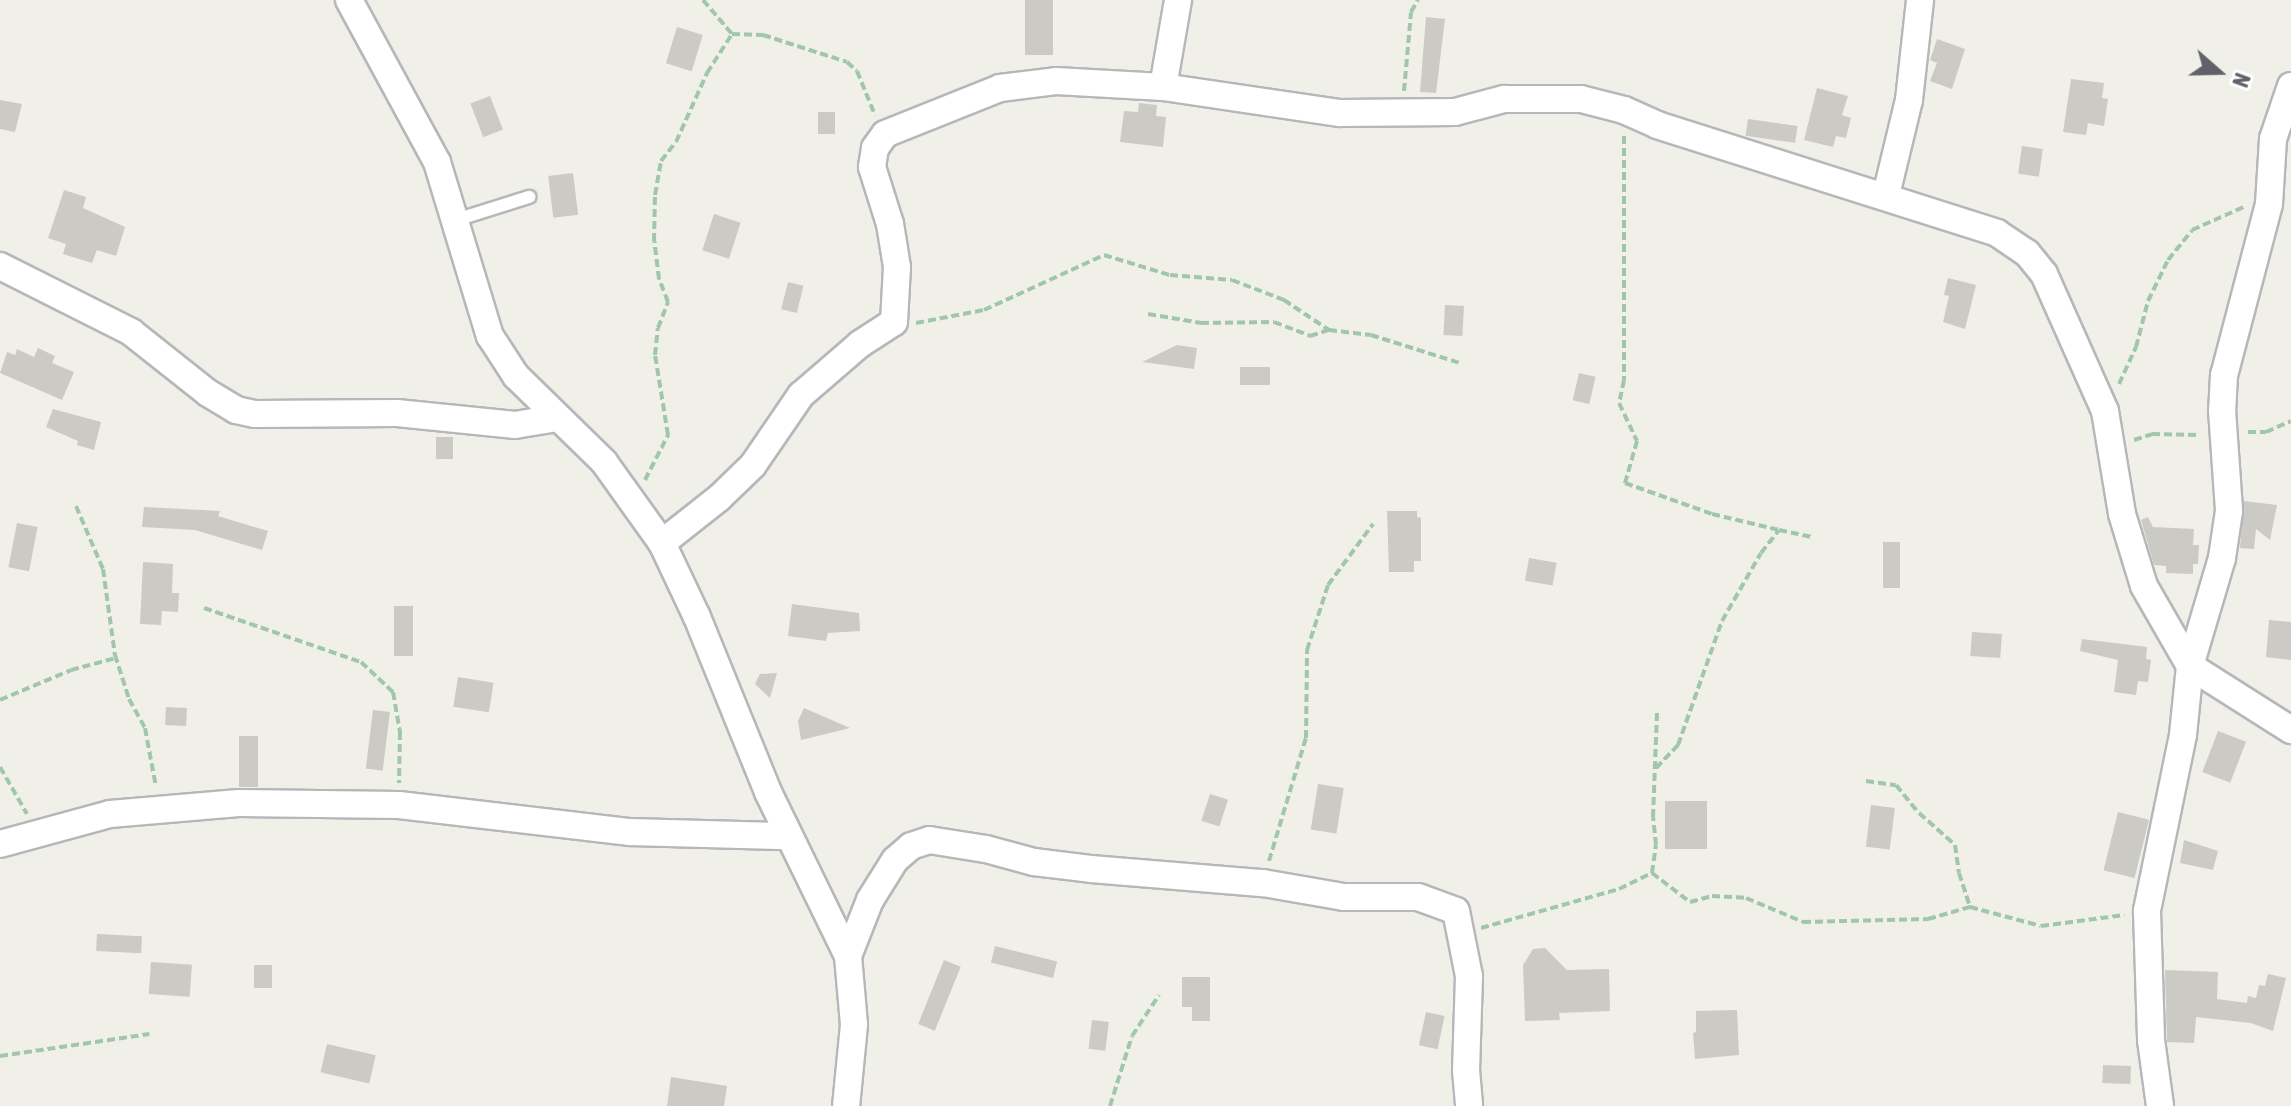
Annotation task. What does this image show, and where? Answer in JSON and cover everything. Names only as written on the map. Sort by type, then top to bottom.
[{"type":"street","points":[[349,0],[437,162],[490,336],[516,376],[604,462],[662,543],[697,617],[788,836],[848,956],[854,1025],[846,1106]]},
{"type":"street","points":[[1163,87],[1178,0]]},
{"type":"street","points":[[1886,195],[1909,100],[1920,0]]},
{"type":"street","points":[[662,543],[719,498],[753,465],[801,395],[860,344],[894,322],[897,267],[890,224],[872,167],[875,148],[885,134],[1000,88],[1056,81],[1163,87],[1282,107],[1340,113],[1455,112],[1504,99],[1581,99],[1624,110],[1657,125],[1886,195],[1997,233],[2027,253],[2044,274],[2105,411],[2122,514],[2144,586],[2190,666],[2291,730]]},
{"type":"street","points":[[2160,1106],[2150,1026],[2147,911],[2183,735],[2190,666],[2222,558],[2229,511],[2222,410],[2224,375],[2269,204],[2273,139],[2291,86]]},
{"type":"street","points":[[0,266],[131,332],[208,393],[236,410],[255,414],[397,413],[515,425],[557,418]]},
{"type":"street","points":[[0,844],[110,814],[239,803],[399,805],[630,832],[788,836]]},
{"type":"street","points":[[848,956],[870,900],[895,860],[911,846],[929,840],[986,849],[1034,862],[1263,883],[1344,897],[1418,897],[1456,911],[1469,976],[1466,1070],[1469,1106]]},
{"type":"lane","points":[[456,220],[529,197]]},
{"type":"path","points":[[703,0],[732,34],[763,35],[847,62],[857,71],[885,134]]},
{"type":"path","points":[[1402,113],[1411,12],[1418,0]]},
{"type":"path","points":[[632,501],[668,435],[655,355],[658,328],[668,302],[659,279],[654,241],[655,195],[661,161],[676,142],[707,73],[732,34]]},
{"type":"path","points":[[1624,110],[1624,380],[1619,403],[1637,441],[1625,483],[1712,514],[1813,537]]},
{"type":"path","points":[[2105,411],[2136,347],[2148,301],[2168,260],[2192,230],[2248,205],[2269,204]]},
{"type":"path","points":[[894,322],[930,323],[984,310],[1104,255],[1170,275],[1232,280],[1284,300],[1329,330]]},
{"type":"path","points":[[1148,314],[1177,316],[1201,323],[1274,322],[1310,336],[1329,330],[1371,335],[1463,364]]},
{"type":"path","points":[[76,506],[103,569],[116,658],[129,699],[145,728],[160,809]]},
{"type":"path","points":[[1263,883],[1306,738],[1307,650],[1328,585],[1373,524]]},
{"type":"path","points":[[1655,770],[1678,745],[1722,621],[1761,553],[1779,530]]},
{"type":"path","points":[[204,608],[361,662],[393,692],[400,732],[399,805]]},
{"type":"path","points":[[0,700],[71,670],[116,658]]},
{"type":"path","points":[[1652,873],[1656,845],[1653,817],[1657,712]]},
{"type":"path","points":[[0,767],[21,800],[36,834]]},
{"type":"path","points":[[1866,781],[1896,785],[1919,813],[1955,845],[1959,873],[1970,907]]},
{"type":"path","points":[[1652,873],[1690,902],[1712,896],[1746,898],[1803,922],[1928,919],[1970,907],[2041,926],[2147,911]]},
{"type":"path","points":[[1465,949],[1480,929],[1619,889],[1652,873]]},
{"type":"path","points":[[1110,1106],[1132,1036],[1159,995]]},
{"type":"path","points":[[0,1056],[149,1034]]},
{"type":"building","points":[[1025,0],[1053,0],[1053,55],[1025,55]]},
{"type":"building","points":[[1426,17],[1445,19],[1436,93],[1420,92]]},
{"type":"building","points":[[677,27],[703,35],[692,71],[666,63]]},
{"type":"building","points":[[1937,39],[1965,49],[1952,89],[1930,81],[1937,63],[1930,60]]},
{"type":"building","points":[[2071,79],[2104,83],[2102,98],[2108,99],[2104,126],[2088,123],[2086,135],[2063,132]]},
{"type":"building","points":[[1817,88],[1848,96],[1842,115],[1851,118],[1846,138],[1836,136],[1833,147],[1804,140]]},
{"type":"building","points":[[490,96],[503,130],[483,137],[470,104]]},
{"type":"building","points":[[0,100],[22,104],[15,132],[0,129]]},
{"type":"building","points":[[1139,103],[1157,105],[1156,116],[1166,117],[1163,147],[1120,142],[1124,111],[1138,112]]},
{"type":"building","points":[[818,112],[835,112],[835,134],[818,134]]},
{"type":"building","points":[[1748,119],[1798,126],[1795,143],[1746,136]]},
{"type":"building","points":[[2022,146],[2043,149],[2039,177],[2018,174]]},
{"type":"building","points":[[573,173],[578,215],[553,218],[548,176]]},
{"type":"building","points":[[64,190],[86,197],[83,208],[125,227],[116,256],[97,250],[92,263],[63,254],[66,244],[48,238]]},
{"type":"building","points":[[714,214],[741,223],[729,259],[702,250]]},
{"type":"building","points":[[1948,278],[1976,285],[1965,329],[1943,322],[1949,296],[1944,295]]},
{"type":"building","points":[[788,282],[804,286],[797,313],[781,309]]},
{"type":"building","points":[[1445,305],[1464,306],[1462,336],[1443,335]]},
{"type":"building","points":[[1177,345],[1197,348],[1194,369],[1142,362]]},
{"type":"building","points":[[38,348],[55,356],[52,363],[74,372],[62,400],[0,373],[7,352],[15,355],[17,349],[34,357]]},
{"type":"building","points":[[1240,367],[1270,367],[1270,385],[1240,385]]},
{"type":"building","points":[[1579,373],[1596,377],[1589,404],[1573,400]]},
{"type":"building","points":[[53,409],[101,422],[94,450],[77,445],[78,441],[46,427]]},
{"type":"building","points":[[436,437],[453,437],[453,459],[436,459]]},
{"type":"building","points":[[2244,501],[2277,505],[2270,540],[2256,529],[2254,549],[2240,548]]},
{"type":"building","points":[[144,507],[220,511],[218,516],[268,531],[262,550],[195,530],[142,527]]},
{"type":"building","points":[[1387,511],[1417,511],[1417,517],[1421,518],[1421,561],[1414,561],[1414,572],[1389,572]]},
{"type":"building","points":[[2148,517],[2153,527],[2194,529],[2193,545],[2199,545],[2198,564],[2193,564],[2193,574],[2166,573],[2166,566],[2154,565],[2141,520]]},
{"type":"building","points":[[17,523],[38,527],[29,571],[8,567]]},
{"type":"building","points":[[1883,542],[1900,542],[1900,588],[1883,588]]},
{"type":"building","points":[[1529,558],[1557,563],[1553,586],[1525,581]]},
{"type":"building","points":[[143,562],[173,564],[172,593],[179,593],[178,612],[162,611],[161,625],[140,624]]},
{"type":"building","points":[[792,604],[859,613],[860,631],[828,633],[826,641],[788,636]]},
{"type":"building","points":[[394,606],[413,606],[413,656],[394,656]]},
{"type":"building","points":[[2269,620],[2291,622],[2291,660],[2266,657]]},
{"type":"building","points":[[1972,632],[2002,634],[2000,658],[1970,656]]},
{"type":"building","points":[[2082,639],[2147,647],[2146,659],[2151,660],[2148,682],[2138,681],[2136,695],[2114,692],[2118,660],[2080,651]]},
{"type":"building","points":[[777,673],[770,698],[755,684],[760,674]]},
{"type":"building","points":[[458,677],[494,683],[489,712],[453,707]]},
{"type":"building","points":[[166,707],[187,708],[186,726],[165,725]]},
{"type":"building","points":[[804,708],[850,728],[801,740],[798,721]]},
{"type":"building","points":[[373,710],[390,712],[383,771],[366,769]]},
{"type":"building","points":[[2218,731],[2246,742],[2230,783],[2202,772]]},
{"type":"building","points":[[239,736],[258,736],[258,787],[239,787]]},
{"type":"building","points":[[1318,784],[1344,788],[1336,834],[1311,829]]},
{"type":"building","points":[[1210,794],[1228,800],[1219,827],[1201,821]]},
{"type":"building","points":[[1665,801],[1707,801],[1707,849],[1665,849]]},
{"type":"building","points":[[1871,805],[1895,808],[1890,850],[1866,847]]},
{"type":"building","points":[[2118,812],[2149,820],[2135,878],[2103,870]]},
{"type":"building","points":[[2184,840],[2218,851],[2213,870],[2180,863]]},
{"type":"building","points":[[97,934],[142,936],[141,953],[96,951]]},
{"type":"building","points":[[995,946],[1057,961],[1053,978],[991,962]]},
{"type":"building","points":[[1545,948],[1567,970],[1609,969],[1610,1011],[1559,1013],[1560,1020],[1525,1021],[1523,965],[1533,949]]},
{"type":"building","points":[[944,960],[961,967],[935,1031],[918,1024]]},
{"type":"building","points":[[151,962],[192,965],[190,997],[149,994]]},
{"type":"building","points":[[254,965],[272,965],[272,988],[254,988]]},
{"type":"building","points":[[2165,970],[2218,972],[2217,999],[2247,1003],[2248,996],[2256,998],[2259,985],[2265,986],[2268,974],[2286,978],[2273,1031],[2251,1023],[2196,1017],[2194,1043],[2167,1042]]},
{"type":"building","points":[[1182,977],[1210,977],[1210,1021],[1192,1021],[1192,1007],[1182,1007]]},
{"type":"building","points":[[1737,1010],[1739,1055],[1695,1059],[1693,1033],[1696,1032],[1696,1011]]},
{"type":"building","points":[[1426,1012],[1445,1016],[1438,1049],[1419,1045]]},
{"type":"building","points":[[1092,1020],[1109,1022],[1105,1051],[1088,1049]]},
{"type":"building","points":[[327,1044],[376,1055],[369,1084],[320,1072]]},
{"type":"building","points":[[2103,1065],[2131,1066],[2130,1084],[2102,1083]]},
{"type":"building","points":[[671,1077],[727,1086],[724,1106],[667,1106]]}]
